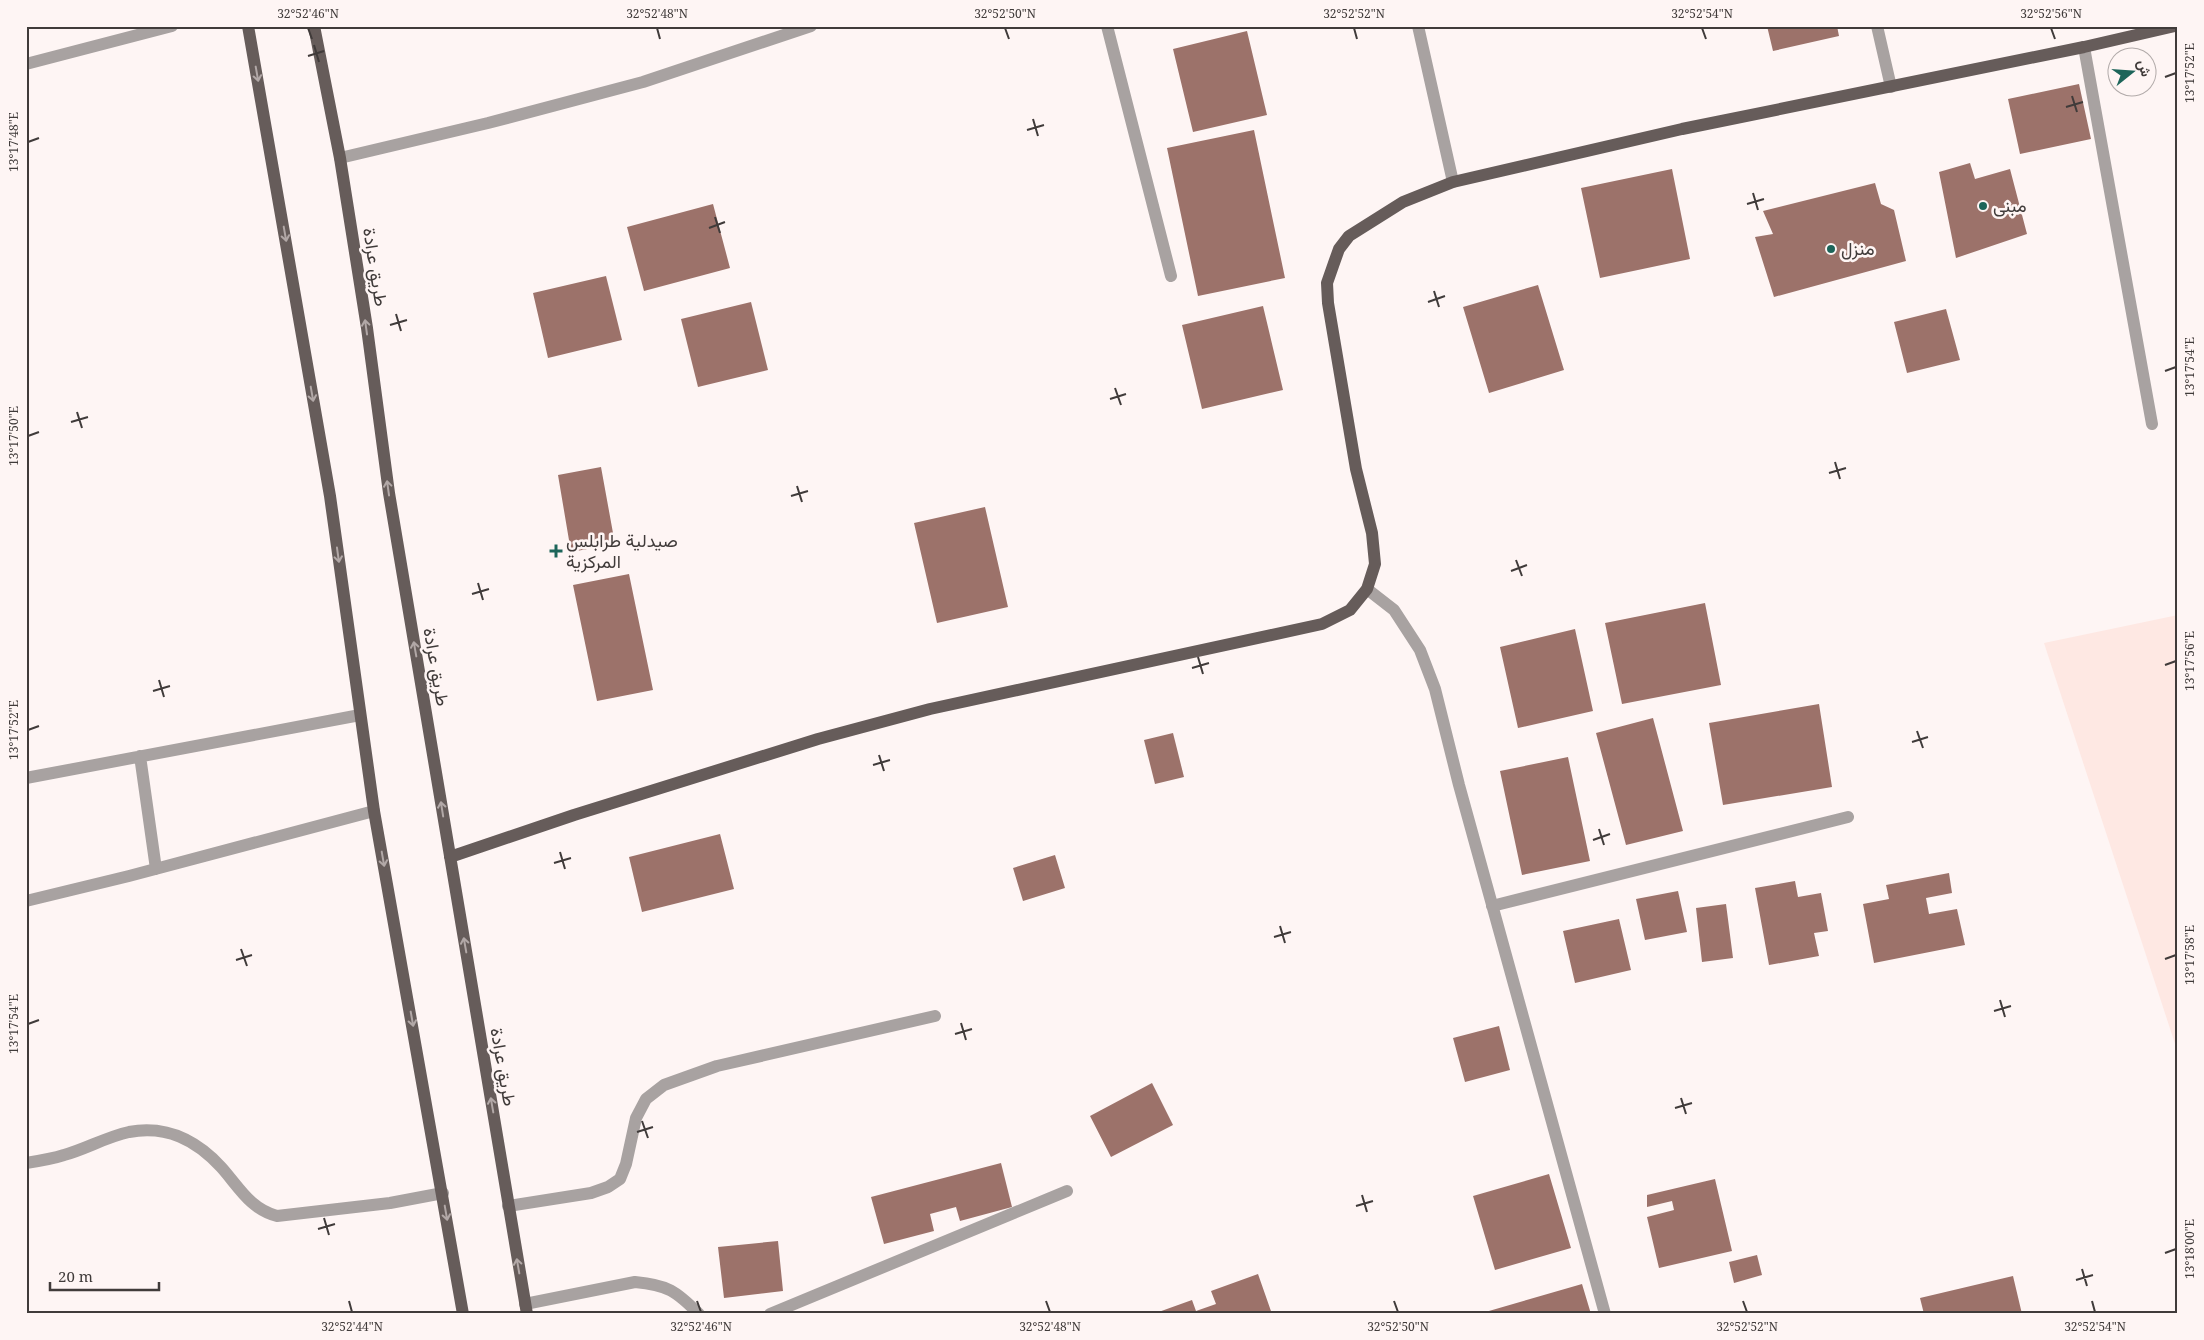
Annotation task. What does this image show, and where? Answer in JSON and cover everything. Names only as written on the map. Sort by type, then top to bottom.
[{"type":"main road","points":[[248,26],[330,496],[374,811],[463,1314]]},
{"type":"main road","name":"طريق عرادة","points":[[314,26],[340,158],[367,328],[389,493],[526,1309]]},
{"type":"main road","points":[[450,857],[583,812],[818,739],[930,709],[1322,624],[1350,610],[1367,589],[1375,564],[1375,547],[1356,469],[1334,350],[1327,283],[1339,249],[1349,236],[1402,202],[1453,182],[1682,129],[2084,47],[2175,26]]},
{"type":"street","points":[[26,64],[86,50],[172,26]]},
{"type":"street","points":[[340,158],[488,123],[643,82],[811,26]]},
{"type":"street","points":[[1107,26],[1170,276]]},
{"type":"street","points":[[1418,26],[1453,182]]},
{"type":"street","points":[[1877,26],[1891,87]]},
{"type":"street","points":[[2084,47],[2152,424]]},
{"type":"street","points":[[1367,589],[1394,610],[1420,650],[1435,689],[1492,906],[1605,1314]]},
{"type":"street","points":[[26,778],[360,715]]},
{"type":"street","points":[[140,756],[156,869]]},
{"type":"street","points":[[26,901],[156,869],[374,811]]},
{"type":"street","points":[[1492,906],[1848,817]]},
{"type":"street","points":[[508,1206],[591,1193],[608,1187],[620,1179],[626,1164],[636,1118],[646,1099],[664,1086],[717,1066],[935,1016]]},
{"type":"street","points":[[26,1163],[64,1155],[130,1132],[154,1131],[173,1133],[190,1140],[214,1160],[249,1202],[264,1212],[277,1216],[390,1203],[443,1193]]},
{"type":"street","points":[[770,1314],[1067,1191]]},
{"type":"street","points":[[526,1309],[635,1282],[653,1284],[675,1291],[698,1314]]},
{"type":"shaded area","points":[[2178,615],[2178,1053],[2044,643]]},
{"type":"building","points":[[1767,26],[1837,26],[1839,36],[1773,51]]},
{"type":"building","points":[[1247,31],[1267,115],[1193,132],[1173,49]]},
{"type":"building","points":[[2079,84],[2091,139],[2020,154],[2008,99]]},
{"type":"building","points":[[1254,130],[1285,278],[1198,296],[1167,148]]},
{"type":"building","name":"مبنى","points":[[1970,163],[1975,179],[2010,169],[2027,234],[1956,258],[1939,172]]},
{"type":"building","points":[[1672,169],[1690,259],[1600,278],[1581,188]]},
{"type":"building","name":"منزل","points":[[1875,183],[1881,204],[1894,210],[1906,261],[1774,297],[1755,237],[1773,234],[1763,211]]},
{"type":"building","points":[[713,204],[730,268],[644,291],[627,227]]},
{"type":"building","points":[[606,276],[622,340],[548,358],[533,293]]},
{"type":"building","points":[[1538,285],[1564,370],[1489,393],[1463,307]]},
{"type":"building","points":[[751,302],[768,370],[698,387],[681,319]]},
{"type":"building","points":[[1263,306],[1283,390],[1202,409],[1182,325]]},
{"type":"building","points":[[1946,309],[1960,360],[1907,373],[1894,322]]},
{"type":"building","points":[[601,467],[615,544],[571,552],[558,475]]},
{"type":"building","points":[[985,507],[1008,607],[937,623],[914,523]]},
{"type":"building","points":[[629,574],[653,690],[597,701],[573,585]]},
{"type":"building","points":[[1705,603],[1721,685],[1622,704],[1605,623]]},
{"type":"building","points":[[1575,629],[1593,711],[1518,728],[1500,647]]},
{"type":"building","points":[[1819,704],[1832,787],[1723,805],[1709,723]]},
{"type":"building","points":[[1653,718],[1683,831],[1626,845],[1596,733]]},
{"type":"building","points":[[1173,733],[1184,777],[1155,784],[1144,740]]},
{"type":"building","points":[[1568,757],[1590,861],[1522,875],[1500,771]]},
{"type":"building","points":[[720,834],[734,889],[642,912],[629,857]]},
{"type":"building","points":[[1055,855],[1065,888],[1023,901],[1013,868]]},
{"type":"building","points":[[1949,873],[1952,893],[1926,898],[1929,914],[1957,909],[1965,945],[1874,963],[1863,904],[1889,899],[1886,885]]},
{"type":"building","points":[[1795,881],[1798,897],[1821,893],[1828,931],[1814,933],[1819,956],[1769,965],[1755,888]]},
{"type":"building","points":[[1678,891],[1687,932],[1645,940],[1636,899]]},
{"type":"building","points":[[1726,904],[1733,958],[1702,962],[1696,908]]},
{"type":"building","points":[[1619,919],[1631,970],[1575,983],[1563,931]]},
{"type":"building","points":[[1499,1026],[1510,1070],[1465,1082],[1453,1038]]},
{"type":"building","points":[[1152,1083],[1173,1125],[1111,1157],[1090,1116]]},
{"type":"building","points":[[1001,1163],[1012,1207],[960,1221],[956,1207],[930,1214],[934,1231],[884,1244],[871,1197]]},
{"type":"building","points":[[1549,1174],[1571,1248],[1495,1270],[1473,1196]]},
{"type":"building","points":[[1715,1179],[1732,1251],[1659,1268],[1647,1217],[1674,1210],[1672,1201],[1647,1207],[1647,1195]]},
{"type":"building","points":[[778,1241],[783,1291],[724,1298],[718,1247]]},
{"type":"building","points":[[1757,1255],[1762,1275],[1734,1283],[1729,1262]]},
{"type":"building","points":[[1258,1274],[1272,1314],[1153,1314],[1192,1300],[1196,1311],[1216,1304],[1211,1291]]},
{"type":"building","points":[[2013,1276],[2022,1314],[1924,1314],[1920,1298]]},
{"type":"building","points":[[1582,1284],[1591,1314],[1482,1314],[1482,1313]]},
{"type":"place","name":"مبنى","points":[[1983,206]]},
{"type":"place","name":"منزل","points":[[1831,249]]},
{"type":"place","name":"صيدلية طرابلس المركزية","points":[[556,551]]}]
